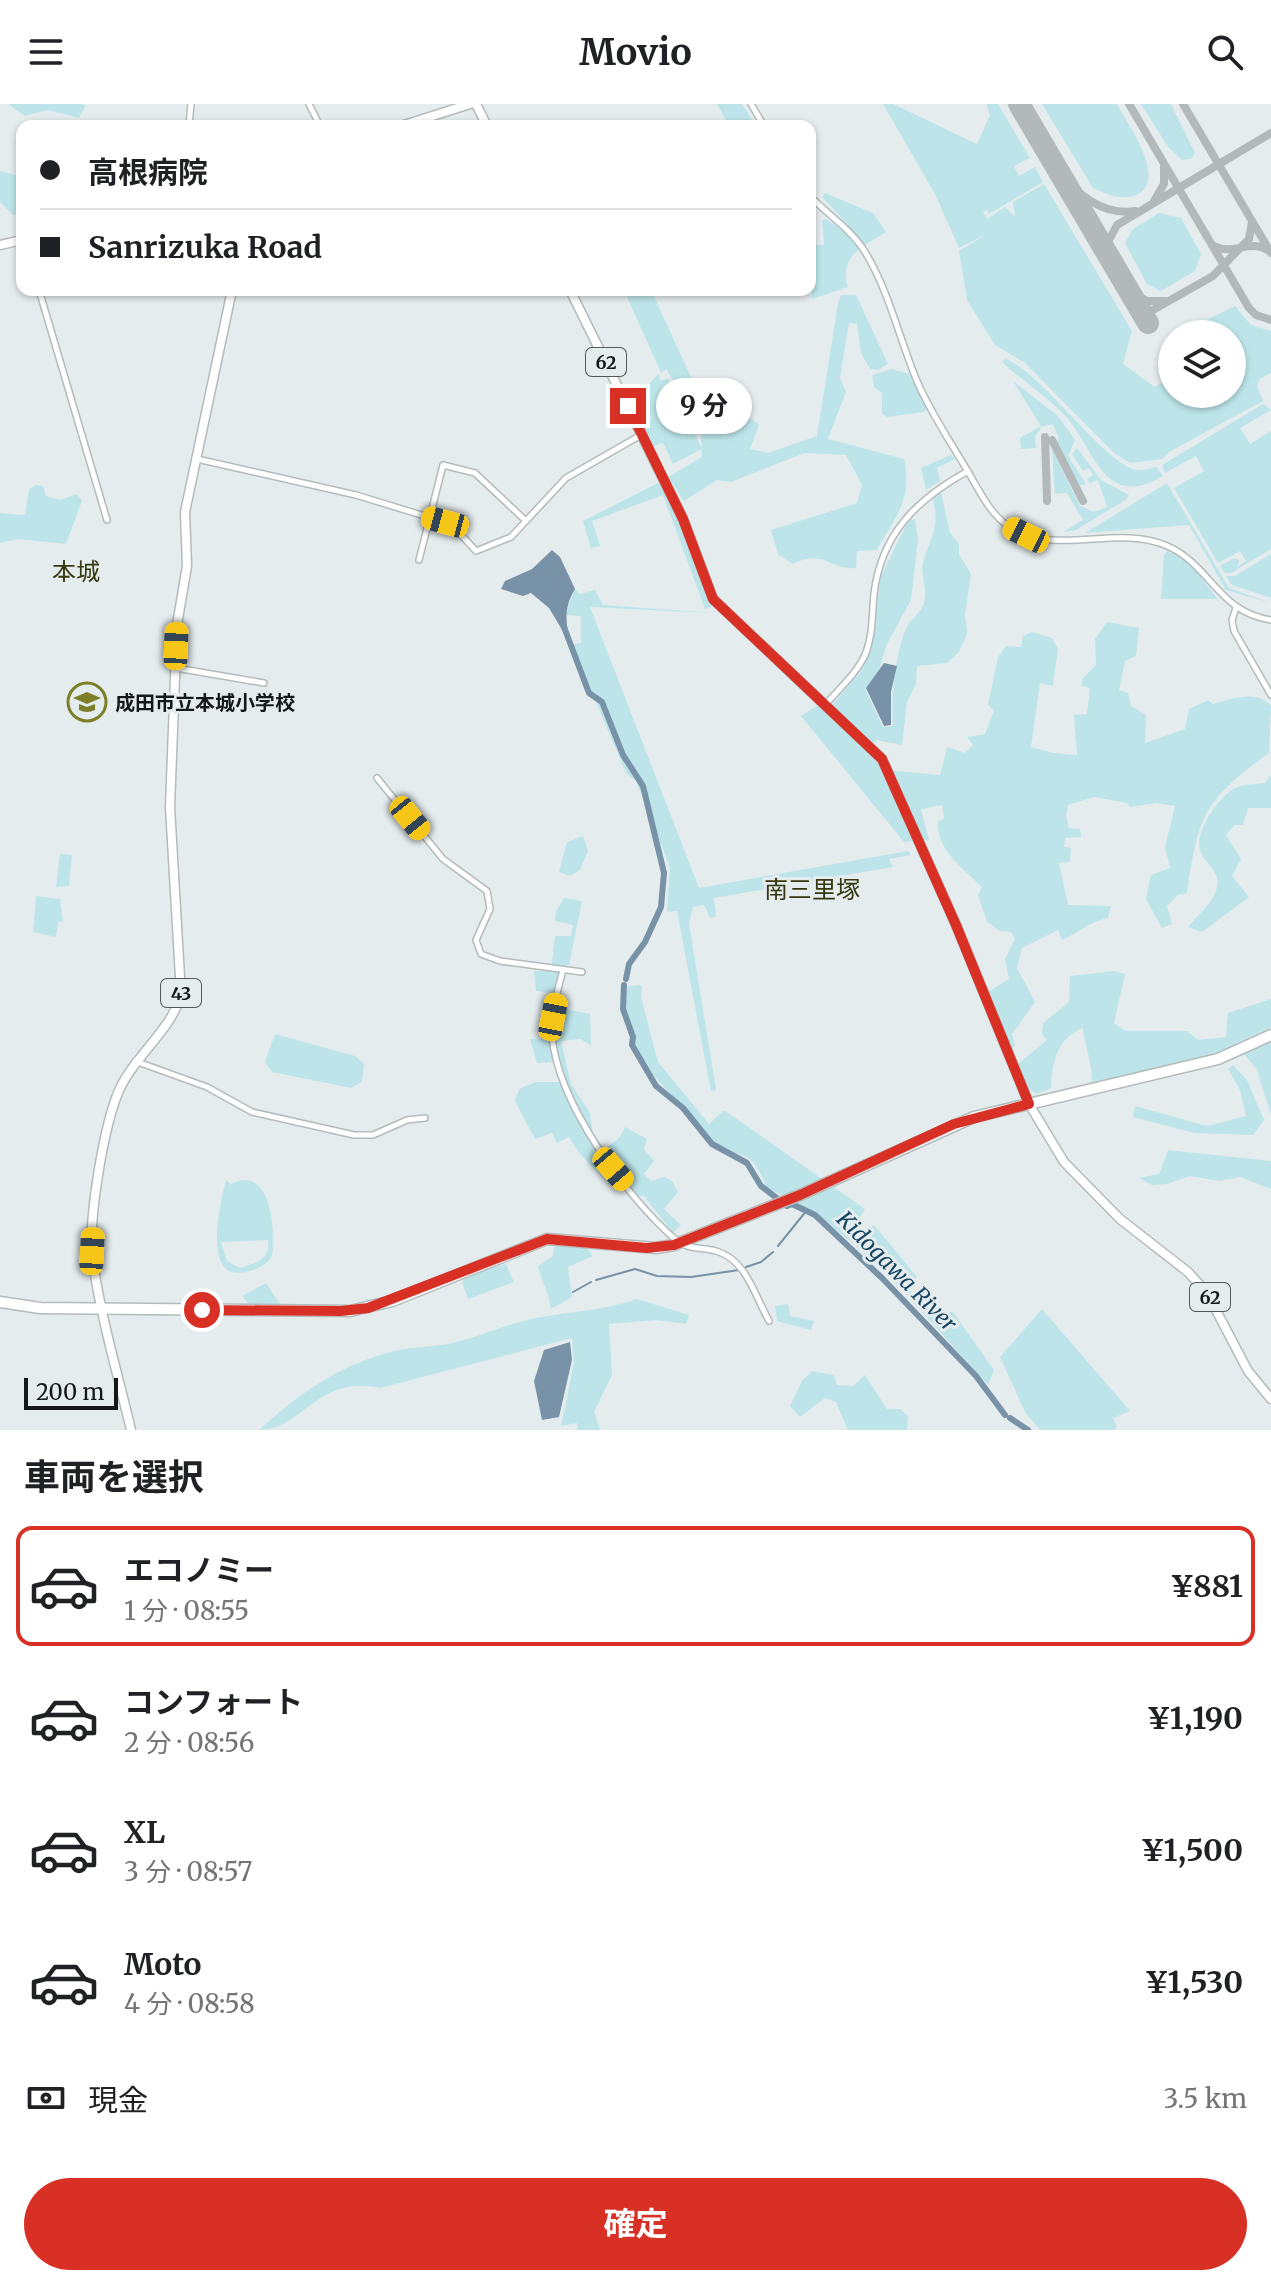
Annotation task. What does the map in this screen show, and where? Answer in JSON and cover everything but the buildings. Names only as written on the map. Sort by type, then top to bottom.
[{"type":"highway","points":[[0,1302],[40,1308],[350,1311],[392,1301],[547,1239],[656,1248],[680,1243],[800,1195],[954,1124],[1218,1059],[1271,1035]]},
{"type":"main road","points":[[421,120],[473,104]]},
{"type":"main road","name":"43","points":[[131,1430],[92,1251],[100,1177],[116,1097],[135,1061],[168,1022],[181,994],[170,807],[178,609],[187,566],[185,512],[231,296]]},
{"type":"main road","name":"62","points":[[573,296],[683,519],[713,599],[826,704],[885,765],[1029,1104],[1071,1173],[1147,1243],[1188,1272],[1207,1293],[1248,1371],[1271,1399]]},
{"type":"street","points":[[816,202],[865,252],[924,396],[991,509],[1010,527],[1045,540],[1134,538],[1166,545],[1190,561],[1236,608],[1271,620]]},
{"type":"street","points":[[41,296],[107,520]]},
{"type":"street","points":[[196,458],[356,495],[454,526],[476,551],[511,537],[566,478],[642,434]]},
{"type":"street","points":[[419,560],[441,468],[446,465],[476,474],[526,521]]},
{"type":"street","points":[[826,704],[864,656],[879,565],[895,532],[922,500],[968,471]]},
{"type":"street","points":[[1236,608],[1232,620],[1234,631],[1271,695]]},
{"type":"street","points":[[176,668],[264,683]]},
{"type":"street","points":[[377,778],[443,859],[488,893],[490,909],[476,940],[481,954],[500,961],[582,972]]},
{"type":"street","points":[[563,970],[552,1037],[566,1089],[597,1150],[680,1243],[715,1251],[736,1262],[769,1321]]},
{"type":"street","points":[[135,1061],[207,1087],[256,1114],[354,1135],[373,1135],[407,1120],[425,1118]]},
{"type":"shaded area","points":[[8,104],[86,105],[79,118],[47,110],[25,116]]},
{"type":"shaded area","points":[[717,104],[742,104],[752,120],[726,120]]},
{"type":"shaded area","points":[[883,104],[893,104],[977,144],[990,115],[986,104],[998,104],[1030,158],[1014,166],[1019,176],[1035,167],[1043,182],[989,214],[987,210],[983,212],[987,219],[1005,207],[1015,217],[1013,202],[1044,184],[1132,331],[1123,364],[1155,387],[1158,385],[1158,408],[1246,408],[1246,320],[1206,320],[1235,306],[1251,325],[1271,331],[1271,373],[1260,379],[1257,386],[1263,401],[1169,452],[1162,459],[1130,463],[1114,453],[1025,363],[995,345],[967,300],[959,251],[988,233],[959,248],[935,194]]},
{"type":"shaded area","points":[[1042,104],[1117,104],[1143,151],[1148,177],[1145,188],[1136,195],[1119,197],[1093,188]]},
{"type":"shaded area","points":[[1141,104],[1171,104],[1195,153],[1191,159],[1182,160],[1168,147]]},
{"type":"shaded area","points":[[0,171],[16,175],[16,215],[0,202]]},
{"type":"shaded area","points":[[825,193],[873,213],[886,232],[861,248],[850,260],[846,267],[848,287],[812,299],[812,296],[816,296],[816,244],[824,245],[822,220],[826,219],[840,229],[848,225],[822,197]]},
{"type":"shaded area","points":[[1159,213],[1181,218],[1201,254],[1195,271],[1161,291],[1147,284],[1125,243],[1133,229]]},
{"type":"shaded area","points":[[841,295],[856,295],[888,364],[878,370],[870,369],[861,353],[857,324],[849,323],[840,378],[846,392],[828,439],[904,459],[906,485],[901,507],[877,550],[857,551],[856,568],[812,558],[793,564],[778,554],[771,530],[857,503],[862,485],[846,455],[804,453],[731,482],[717,480],[684,501],[668,477],[702,457],[701,424],[666,369],[661,373],[627,296],[654,296],[713,425],[718,429],[750,418],[759,425],[750,449],[768,453],[817,436],[838,303]]},
{"type":"shaded area","points":[[1006,359],[1039,384],[1110,454],[1138,470],[1156,467],[1163,476],[1144,485],[1128,486],[1115,482],[1095,461],[1068,419],[1006,366],[1002,361]]},
{"type":"shaded area","points":[[892,369],[909,374],[927,409],[924,412],[887,417],[882,414],[882,393],[874,387],[872,375]]},
{"type":"shaded area","points":[[658,374],[661,381],[668,378],[702,449],[673,464],[663,443],[651,447],[640,425],[652,419],[639,395]]},
{"type":"shaded area","points":[[1013,381],[1058,416],[1075,440],[1068,456],[1086,484],[1078,486],[1056,441],[1059,439],[1053,424],[1041,427],[1035,437],[1036,448],[1021,449],[1020,438],[1041,426]]},
{"type":"shaded area","points":[[1263,404],[1271,410],[1240,428],[1250,444],[1271,431],[1271,549],[1231,573],[1225,573],[1220,566],[1234,558],[1240,561],[1237,567],[1246,561],[1240,551],[1218,563],[1174,488],[1204,471],[1196,456],[1165,473],[1162,465]]},
{"type":"shaded area","points":[[1077,448],[1101,480],[1129,495],[1076,530],[1063,532],[1083,520],[1067,493],[1055,494],[1052,449],[1080,506],[1094,512],[1107,507],[1098,480],[1090,483],[1087,479],[1093,475],[1089,468],[1083,471],[1072,454]]},
{"type":"shaded area","points":[[951,455],[955,459],[937,468],[940,481],[926,490],[921,468]]},
{"type":"shaded area","points":[[662,481],[680,518],[712,606],[705,609],[663,495],[592,521],[600,546],[591,548],[583,521]]},
{"type":"shaded area","points":[[1167,483],[1229,588],[1271,603],[1226,590],[1189,525],[1085,533]]},
{"type":"shaded area","points":[[36,485],[43,486],[46,496],[60,500],[77,494],[82,501],[66,544],[18,539],[0,543],[0,513],[25,515],[29,489]]},
{"type":"shaded area","points":[[941,492],[950,533],[959,544],[959,554],[971,574],[965,614],[967,634],[959,652],[947,663],[917,666],[916,684],[907,702],[902,745],[876,740],[873,746],[886,770],[940,775],[947,747],[965,753],[973,745],[967,737],[985,734],[994,710],[988,705],[998,657],[1006,646],[1021,647],[1023,636],[1032,632],[1052,638],[1058,649],[1053,686],[1040,683],[1031,747],[1077,755],[1074,715],[1087,714],[1090,688],[1082,686],[1082,679],[1096,665],[1095,639],[1107,622],[1139,628],[1136,656],[1125,661],[1119,690],[1128,693],[1131,706],[1146,715],[1145,743],[1185,729],[1189,709],[1208,700],[1213,704],[1251,697],[1271,706],[1269,753],[1230,784],[1208,812],[1195,845],[1187,893],[1178,895],[1167,906],[1172,924],[1162,928],[1146,899],[1151,875],[1170,868],[1165,847],[1175,806],[1156,803],[1130,807],[1127,803],[1094,797],[1068,805],[1066,816],[1069,828],[1080,829],[1081,837],[1065,838],[1064,847],[1071,848],[1070,862],[1059,863],[1068,905],[1111,906],[1108,918],[1062,940],[1058,930],[1022,948],[1017,968],[1035,1002],[1012,1034],[1015,1045],[1010,1051],[986,993],[1009,979],[1005,959],[1015,939],[1011,932],[1000,931],[987,922],[978,895],[982,887],[953,859],[942,842],[938,822],[944,818],[942,805],[921,809],[929,840],[904,842],[801,716],[818,705],[829,709],[862,670],[871,647],[881,576],[908,521],[915,519],[918,540],[911,600],[887,644],[878,673],[865,689],[883,727],[893,726],[893,690],[899,651],[906,629],[924,603],[922,566],[936,516],[932,497]]},
{"type":"shaded area","points":[[552,550],[560,557],[575,589],[567,610],[568,631],[564,633],[549,608],[531,593],[523,596],[501,589],[505,581],[532,569]]},
{"type":"shaded area","points":[[1167,551],[1188,561],[1218,599],[1161,599],[1164,555]]},
{"type":"shaded area","points":[[1271,554],[1271,598],[1232,585],[1226,576],[1235,576]]},
{"type":"shaded area","points":[[575,589],[580,594],[595,590],[603,605],[713,613],[590,607],[699,888],[908,851],[911,855],[889,859],[893,867],[714,898],[716,917],[710,918],[704,905],[693,907],[689,923],[716,1090],[711,1091],[677,911],[667,912],[670,867],[636,781],[626,773],[572,645],[581,643],[581,616],[565,615]]},
{"type":"shaded area","points":[[884,663],[897,666],[891,692],[891,725],[884,726],[866,688]]},
{"type":"shaded area","points":[[1271,775],[1271,808],[1248,808],[1243,825],[1235,825],[1226,835],[1241,859],[1232,876],[1249,897],[1202,932],[1188,927],[1209,903],[1218,881],[1200,850],[1204,824],[1229,792],[1242,786],[1265,783]]},
{"type":"shaded area","points":[[583,836],[588,851],[580,870],[570,876],[559,872],[567,842]]},
{"type":"shaded area","points":[[60,854],[72,855],[69,886],[56,887]]},
{"type":"shaded area","points":[[36,896],[60,899],[63,921],[58,922],[56,937],[33,932]]},
{"type":"shaded area","points":[[564,898],[582,901],[569,965],[562,966],[553,993],[536,991],[534,971],[551,971],[555,936],[571,936],[573,925],[555,921],[556,911]]},
{"type":"shaded area","points":[[1114,971],[1125,974],[1114,1023],[1126,1031],[1187,1031],[1198,1040],[1226,1037],[1228,1013],[1271,999],[1271,1027],[1209,1056],[1092,1082],[1083,1028],[1067,1038],[1058,1052],[1051,1088],[1037,1094],[1024,1086],[1018,1064],[1047,1040],[1042,1034],[1043,1023],[1069,1002],[1070,976]]},
{"type":"shaded area","points":[[642,985],[641,997],[658,1062],[709,1124],[724,1110],[865,1209],[854,1228],[861,1236],[874,1225],[917,1277],[909,1289],[930,1312],[953,1312],[994,1370],[988,1385],[913,1302],[859,1249],[800,1205],[767,1188],[752,1161],[711,1140],[661,1084],[639,1055],[626,1023],[628,986]]},
{"type":"shaded area","points":[[561,1008],[590,1014],[591,1045],[580,1039],[561,1041],[571,1084],[590,1113],[593,1134],[605,1149],[620,1137],[625,1127],[647,1139],[644,1149],[654,1161],[644,1174],[651,1181],[664,1177],[672,1181],[678,1192],[664,1209],[681,1225],[673,1233],[644,1196],[637,1197],[622,1175],[610,1186],[569,1137],[557,1143],[552,1133],[535,1139],[515,1101],[519,1089],[535,1082],[562,1082],[554,1062],[537,1063],[530,1039],[549,1038]]},
{"type":"shaded area","points":[[275,1034],[355,1056],[364,1064],[362,1082],[351,1088],[272,1072],[265,1062]]},
{"type":"shaded area","points":[[1271,1040],[1271,1114],[1256,1068],[1244,1054]]},
{"type":"shaded area","points":[[1233,1065],[1247,1080],[1264,1120],[1253,1135],[1194,1133],[1133,1117],[1135,1106],[1207,1126],[1246,1116],[1240,1090],[1228,1069]]},
{"type":"shaded area","points":[[1168,1150],[1271,1161],[1271,1189],[1240,1177],[1219,1181],[1190,1176],[1167,1184],[1152,1185],[1139,1178],[1159,1174]]},
{"type":"shaded area","points":[[226,1180],[231,1184],[244,1180],[255,1183],[268,1203],[273,1231],[272,1256],[257,1269],[231,1272],[223,1265],[218,1253],[218,1221]],"holes":[[[268,1240],[261,1260],[240,1268],[227,1261],[221,1242]]]},
{"type":"shaded area","points":[[582,1242],[593,1256],[568,1267],[572,1297],[551,1309],[538,1266],[553,1256],[554,1247]]},
{"type":"shaded area","points":[[506,1264],[514,1282],[468,1299],[462,1282],[468,1274]]},
{"type":"shaded area","points":[[266,1283],[282,1307],[252,1307],[242,1296]]},
{"type":"shaded area","points":[[637,1299],[689,1315],[686,1324],[656,1320],[609,1324],[612,1375],[594,1412],[600,1430],[577,1430],[577,1423],[561,1426],[574,1362],[572,1338],[380,1388],[359,1386],[341,1389],[274,1428],[259,1430],[321,1382],[374,1357],[448,1344],[525,1321]]},
{"type":"shaded area","points":[[788,1304],[790,1316],[814,1321],[811,1330],[777,1321],[775,1306]]},
{"type":"shaded area","points":[[1042,1309],[1130,1411],[1113,1418],[1117,1427],[1114,1430],[1040,1430],[1025,1412],[1000,1357]]},
{"type":"shaded area","points":[[570,1342],[572,1360],[559,1417],[542,1420],[534,1381],[544,1350]]},
{"type":"shaded area","points":[[812,1371],[834,1375],[837,1385],[853,1386],[865,1375],[887,1409],[900,1409],[908,1416],[907,1430],[848,1430],[836,1402],[825,1398],[800,1417],[790,1406],[802,1381]]},
{"type":"waterway","name":"Kidogawa River","points":[[564,627],[589,693],[602,702],[623,755],[643,786],[664,873],[661,907],[645,942],[629,964],[626,979]]},
{"type":"waterway","name":"Kidogawa River","points":[[624,985],[623,1009],[633,1037],[632,1045],[656,1086],[683,1108],[712,1144],[747,1163],[761,1186],[787,1206],[792,1204],[815,1215],[882,1278],[976,1376],[1005,1415]]},
{"type":"waterway","points":[[778,1246],[807,1210]]},
{"type":"waterway","points":[[746,1267],[761,1262],[773,1252]]},
{"type":"waterway","points":[[596,1280],[635,1269],[657,1276],[691,1277],[739,1270]]},
{"type":"waterway","points":[[573,1292],[591,1282]]},
{"type":"waterway","name":"Kidogawa River","points":[[1010,1418],[1028,1430]]},
{"type":"taxiway","points":[[1129,104],[1249,308],[1256,315],[1271,320]]},
{"type":"taxiway","points":[[1183,104],[1271,253]]},
{"type":"taxiway","points":[[1110,258],[1108,242],[1117,225],[1271,133]]},
{"type":"taxiway","points":[[1154,201],[1164,184],[1164,165]]},
{"type":"taxiway","points":[[1058,170],[1082,195],[1101,207],[1135,211]]},
{"type":"taxiway","points":[[1237,251],[1249,239],[1252,222]]},
{"type":"taxiway","points":[[1214,246],[1221,249],[1255,246],[1269,251]]},
{"type":"taxiway","points":[[1144,315],[1213,276],[1241,247]]},
{"type":"taxiway","points":[[1129,291],[1147,301],[1165,301]]},
{"type":"taxiway","points":[[1045,437],[1047,501]]},
{"type":"taxiway","points":[[1052,440],[1083,501]]},
{"type":"runway","points":[[1019,104],[1148,323]]},
{"type":"place","name":"成田市立本城小学校","points":[[87,702]]},
{"type":"district","name":"本城","points":[[76,571]]},
{"type":"district","name":"南三里塚","points":[[812,889]]},
{"type":"route","points":[[202,1310],[350,1311],[368,1308],[553,1238],[669,1247],[800,1195],[954,1124],[1029,1104],[956,925],[882,759],[713,599],[683,519],[628,406]]}]
